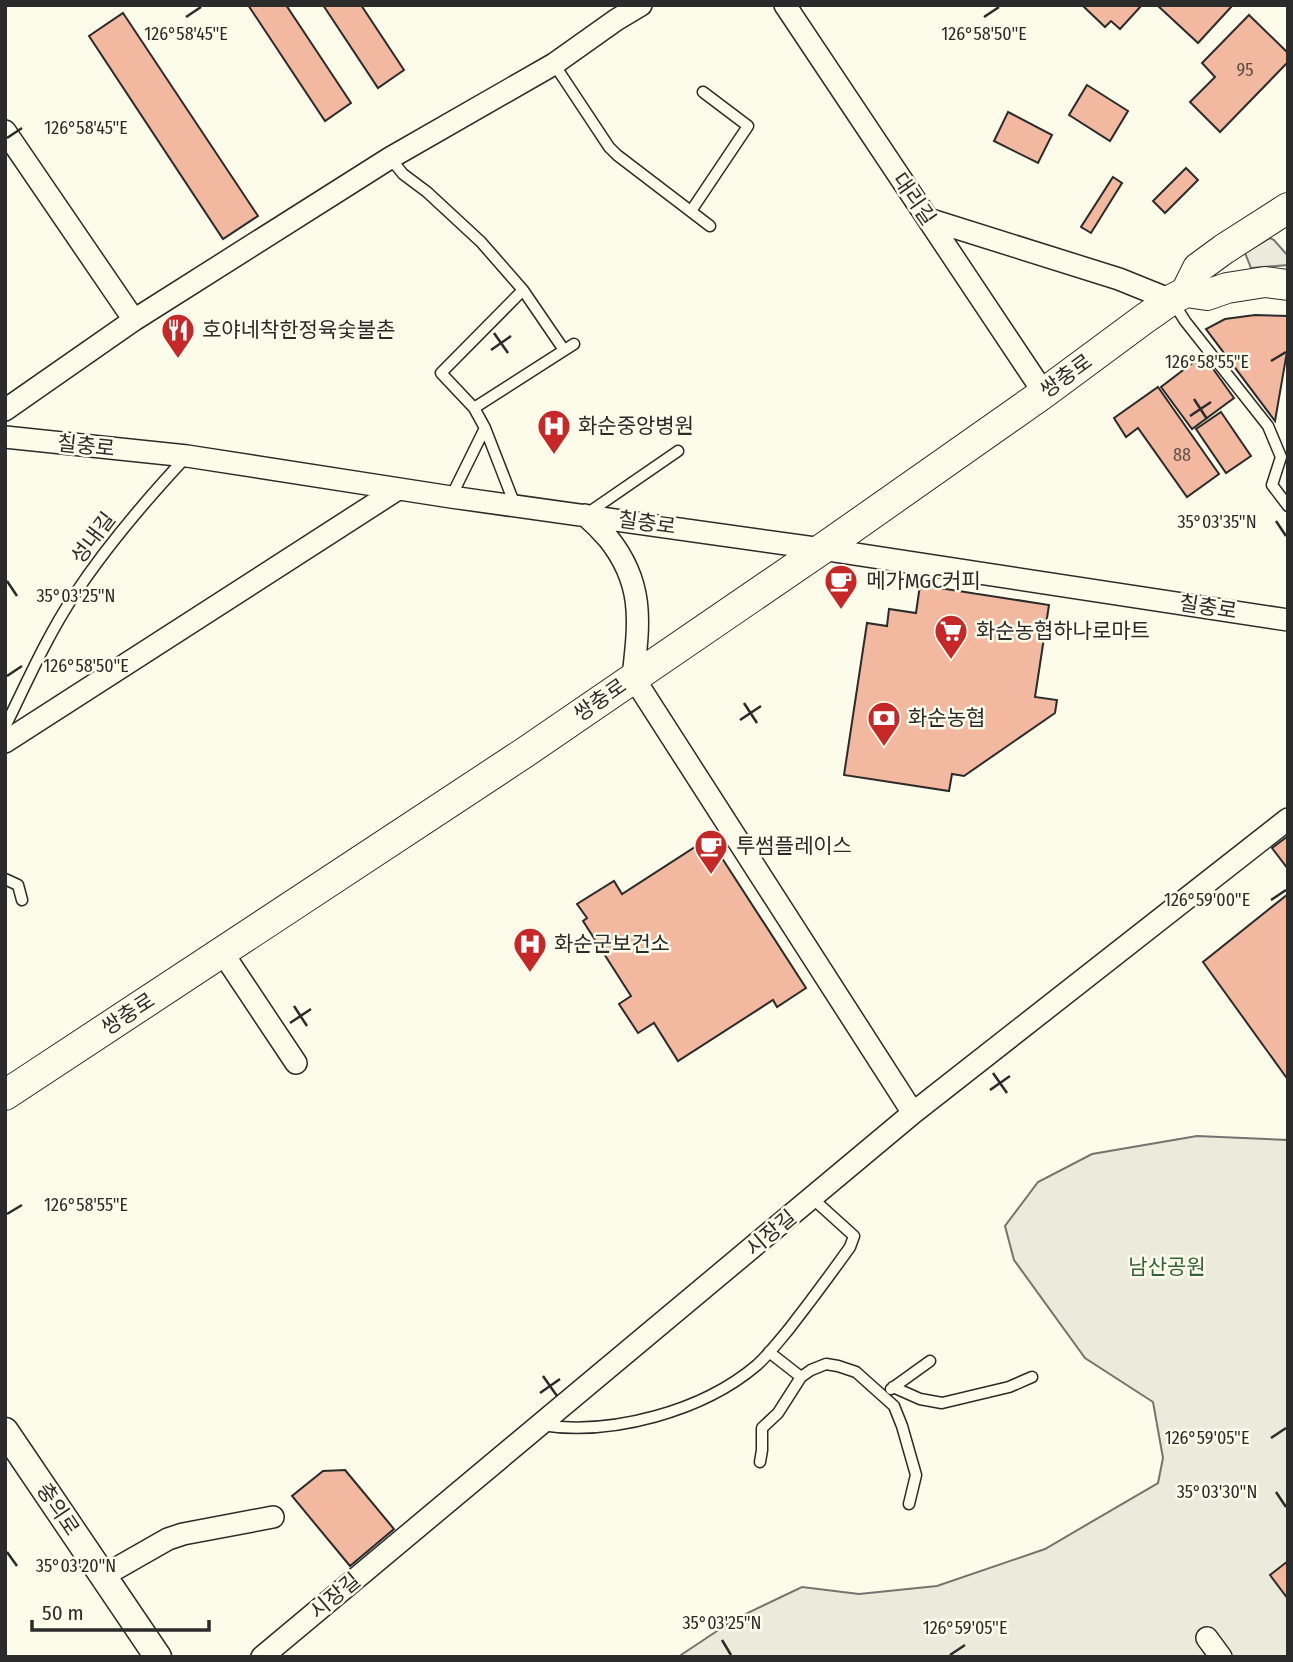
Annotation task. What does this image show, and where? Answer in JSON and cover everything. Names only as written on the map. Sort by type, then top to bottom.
[{"type":"main road","name":"쌍충로","points":[[5,1095],[524,753],[822,549],[1179,296],[1198,268],[1288,208]]},
{"type":"main road","points":[[1179,296],[1207,295],[1227,288],[1265,282],[1288,285]]},
{"type":"street","points":[[5,410],[134,320],[390,158],[554,64],[641,5]]},
{"type":"street","name":"대리길","points":[[785,5],[1044,393]]},
{"type":"street","points":[[5,131],[134,320]]},
{"type":"street","points":[[928,219],[1179,296]]},
{"type":"street","name":"칠충로","points":[[5,437],[187,456],[1288,620]]},
{"type":"street","points":[[5,742],[398,489]]},
{"type":"street","points":[[585,514],[608,538],[631,578],[637,602],[638,622],[633,677],[913,1113]]},
{"type":"street","name":"시장길","points":[[262,1657],[913,1113],[1288,819]]},
{"type":"street","points":[[222,953],[296,1063]]},
{"type":"street","name":"충의로","points":[[5,1431],[158,1657]]},
{"type":"street","points":[[103,1576],[168,1539],[274,1517]]},
{"type":"street","points":[[1207,1638],[1222,1657]]},
{"type":"lane","points":[[554,64],[609,147],[710,226]]},
{"type":"lane","points":[[691,211],[748,126],[703,92]]},
{"type":"lane","points":[[390,158],[403,174],[481,242],[569,347],[474,408]]},
{"type":"lane","points":[[515,505],[485,428],[474,408],[441,373],[523,289]]},
{"type":"lane","points":[[1179,296],[1185,321],[1268,426],[1281,457],[1272,485],[1288,506]]},
{"type":"lane","points":[[451,497],[485,428]]},
{"type":"lane","points":[[585,514],[678,451]]},
{"type":"lane","name":"성내길","points":[[5,727],[45,644],[74,595],[109,545],[187,456]]},
{"type":"lane","points":[[5,879],[18,884],[22,900]]},
{"type":"lane","points":[[540,1425],[590,1428],[643,1421],[696,1402],[735,1383],[759,1363],[831,1274],[850,1247],[854,1236],[812,1198]]},
{"type":"lane","points":[[769,1352],[801,1377]]},
{"type":"lane","points":[[884,1395],[930,1361]]},
{"type":"lane","points":[[760,1462],[762,1428],[778,1413],[801,1377],[826,1364],[838,1366],[856,1372],[894,1406],[916,1475],[909,1504]]},
{"type":"lane","points":[[894,1387],[920,1399],[942,1403],[1009,1387],[1032,1377]]},
{"type":"green space","points":[[1270,238],[1288,256],[1288,265],[1251,268],[1245,253]]},
{"type":"green space","name":"남산공원","points":[[1197,1136],[1288,1140],[1288,1657],[678,1657],[735,1619],[802,1587],[859,1594],[937,1586],[1045,1549],[1158,1483],[1163,1458],[1153,1402],[1085,1358],[1014,1260],[1005,1226],[1038,1182],[1092,1154]]},
{"type":"building","points":[[248,5],[286,5],[351,103],[325,121]]},
{"type":"building","points":[[323,5],[361,5],[404,70],[378,88]]},
{"type":"building","points":[[1082,5],[1142,5],[1120,29],[1111,21],[1105,27]]},
{"type":"building","points":[[1157,5],[1233,5],[1198,43]]},
{"type":"building","points":[[123,13],[258,216],[223,239],[89,36]]},
{"type":"building","points":[[1249,15],[1288,53],[1288,62],[1220,132],[1190,102],[1215,77],[1202,63]]},
{"type":"building","points":[[1087,85],[1128,111],[1110,141],[1069,115]]},
{"type":"building","points":[[1008,112],[1052,135],[1038,163],[994,141]]},
{"type":"building","points":[[1186,168],[1198,180],[1165,213],[1153,201]]},
{"type":"building","points":[[1113,177],[1122,183],[1091,233],[1081,227]]},
{"type":"building","points":[[1255,315],[1288,316],[1288,346],[1275,421],[1206,329],[1225,319]]},
{"type":"building","points":[[1203,355],[1234,398],[1192,429],[1161,387]]},
{"type":"building","points":[[1158,387],[1219,474],[1187,497],[1138,428],[1126,437],[1114,418]]},
{"type":"building","points":[[1221,412],[1251,456],[1226,473],[1196,429]]},
{"type":"building","name":"화순농협하나로마트","points":[[920,585],[1049,605],[1035,697],[1057,700],[1055,713],[964,776],[952,774],[949,791],[844,775],[867,623],[887,626],[889,609],[916,613]]},
{"type":"building","points":[[1288,836],[1288,869],[1272,848]]},
{"type":"building","points":[[709,838],[806,988],[777,1007],[773,1000],[678,1061],[654,1023],[638,1033],[619,1004],[631,996],[583,921],[587,918],[577,904],[614,881],[622,894]]},
{"type":"building","points":[[1288,894],[1288,1076],[1286,1077],[1203,962]]},
{"type":"building","points":[[345,1470],[394,1529],[350,1566],[292,1496],[323,1471]]},
{"type":"building","points":[[1288,1561],[1288,1599],[1270,1575]]},
{"type":"place","name":"호야네착한정육숯불촌","points":[[178,360]]},
{"type":"place","name":"화순중앙병원","points":[[554,456]]},
{"type":"place","name":"메가MGC커피","points":[[841,611]]},
{"type":"place","name":"화순농협하나로마트","points":[[951,661]]},
{"type":"place","name":"화순농협","points":[[884,748]]},
{"type":"place","name":"투썸플레이스","points":[[711,876]]},
{"type":"place","name":"화순군보건소","points":[[530,974]]}]
